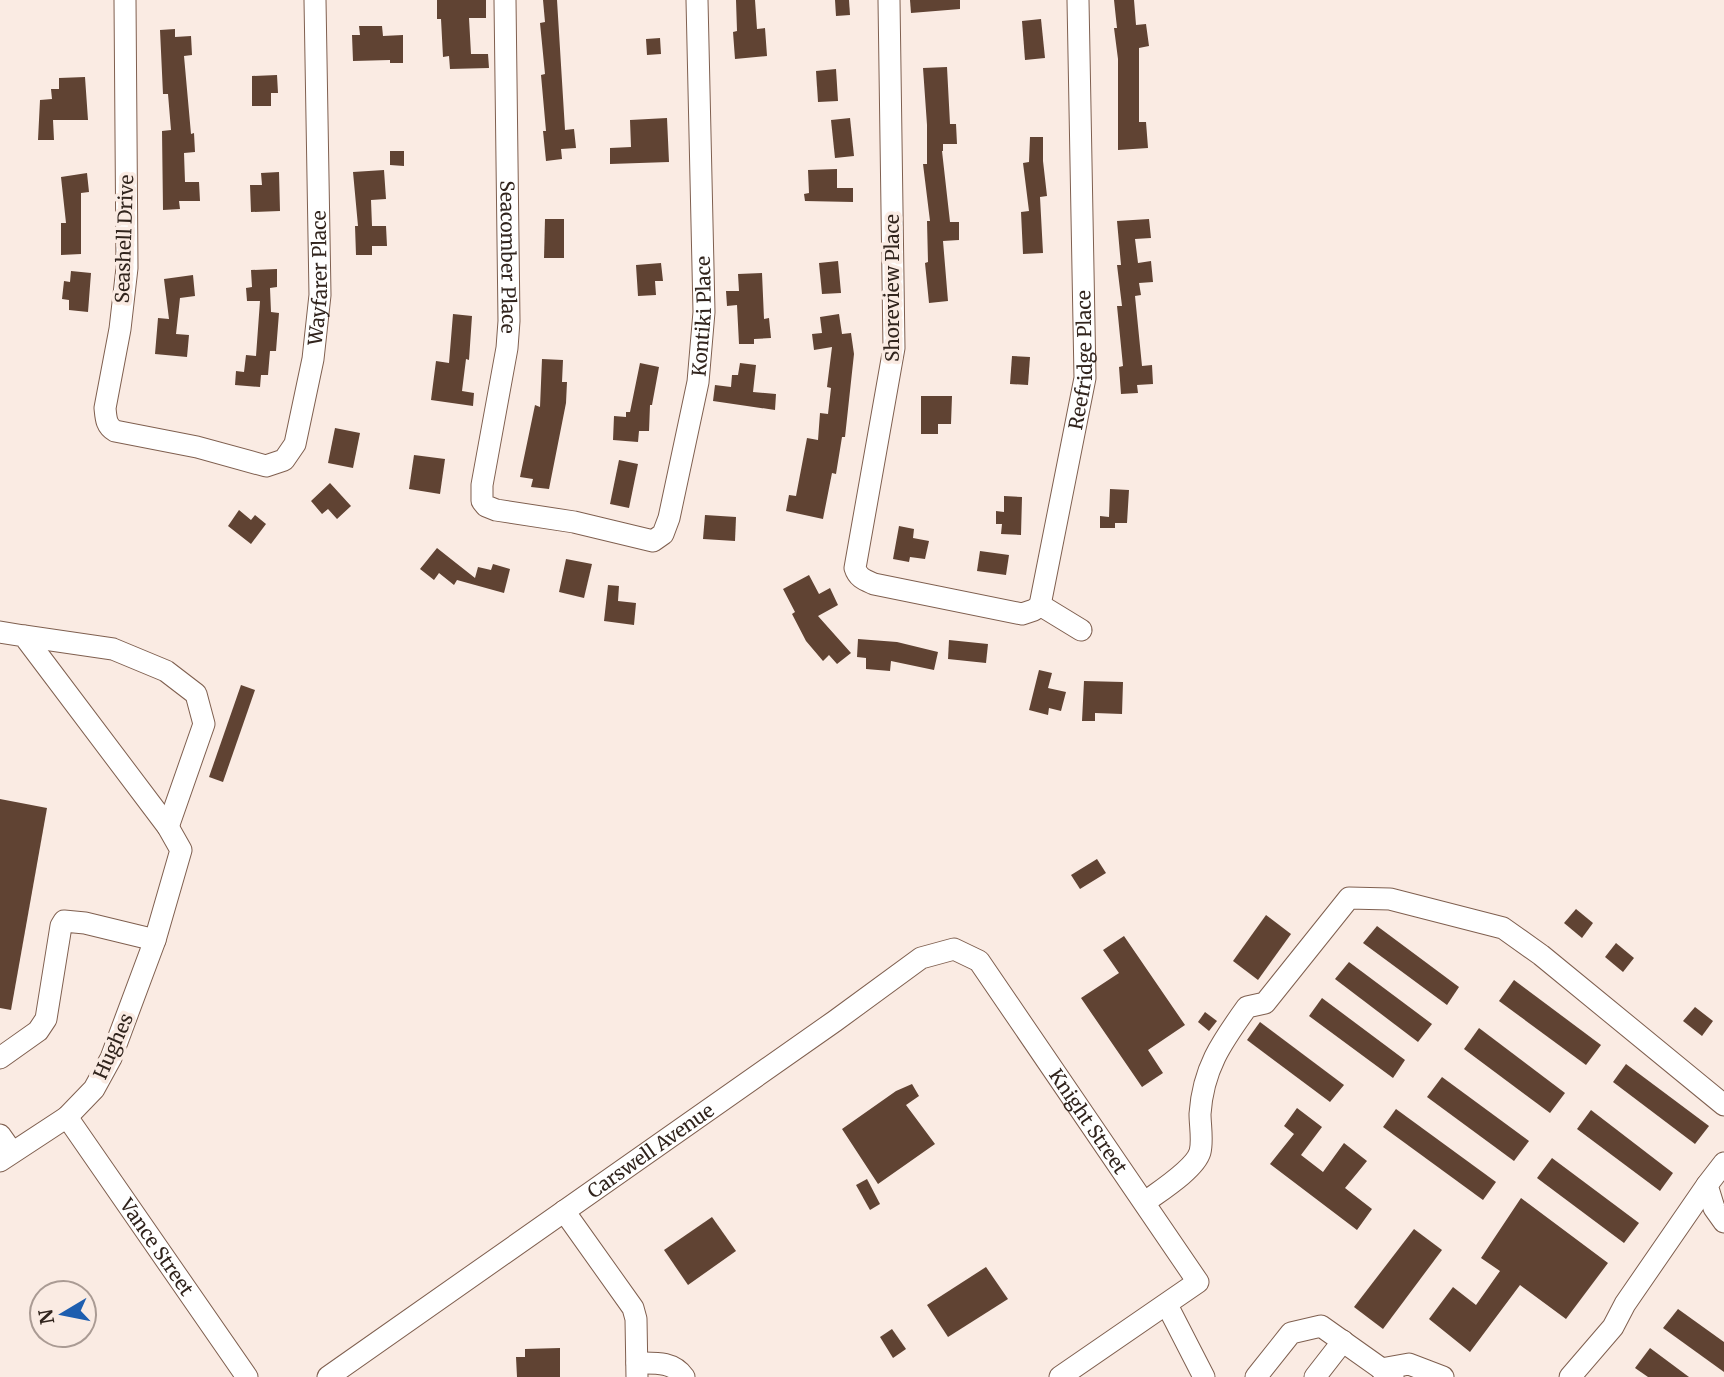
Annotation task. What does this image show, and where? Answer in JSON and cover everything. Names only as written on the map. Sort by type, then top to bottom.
[{"type":"street","name":"Seashell Drive","points":[[125,0],[127,268],[120,329],[105,408],[106,420],[115,431],[197,447]]},
{"type":"street","name":"Wayfarer Place","points":[[197,447],[266,466],[284,460],[295,444],[313,359],[320,295],[315,0]]},
{"type":"street","name":"Seacomber Place","points":[[505,0],[509,321],[507,348],[482,485],[482,501],[496,510],[574,522]]},
{"type":"street","name":"Kontiki Place","points":[[574,522],[653,541],[663,534],[669,519],[698,383],[704,312],[697,0]]},
{"type":"street","name":"Shoreview Place","points":[[889,0],[893,365],[855,568],[864,580],[874,584],[1022,614],[1040,605]]},
{"type":"street","name":"Reefridge Place","points":[[1040,605],[1085,378],[1078,0]]},
{"type":"street","points":[[1040,605],[1081,630]]},
{"type":"street","points":[[0,632],[113,649],[166,671],[196,694],[204,724],[167,827]]},
{"type":"street","name":"Hughes","points":[[6,1157],[67,1117],[94,1089],[111,1058],[157,935],[181,850],[167,827],[24,636]]},
{"type":"street","points":[[1145,1202],[1193,1164],[1200,1152],[1200,1114],[1204,1081],[1224,1038],[1247,1007],[1265,1003],[1349,898],[1390,900],[1503,928],[1541,955],[1724,1105]]},
{"type":"street","points":[[0,1058],[38,1031],[46,1019],[64,921],[157,935]]},
{"type":"street","name":"Carswell Avenue","points":[[328,1377],[921,958],[954,948],[979,961]]},
{"type":"street","name":"Knight Street","points":[[979,961],[1198,1282],[1167,1305]]},
{"type":"street","name":"Vance Street","points":[[67,1117],[247,1377]]},
{"type":"street","points":[[0,1135],[6,1157]]},
{"type":"street","points":[[1570,1377],[1613,1327],[1625,1304],[1724,1163]]},
{"type":"street","points":[[1707,1185],[1714,1208],[1724,1222]]},
{"type":"street","points":[[564,1211],[633,1308],[636,1319],[637,1370],[669,1365],[680,1371],[684,1377]]},
{"type":"street","points":[[1060,1377],[1167,1305],[1204,1377]]},
{"type":"street","points":[[1256,1377],[1290,1333],[1321,1326],[1387,1373],[1409,1364],[1443,1377]]},
{"type":"street","points":[[1315,1377],[1343,1341]]},
{"type":"building","points":[[437,0],[486,0],[486,18],[469,18],[471,54],[488,54],[489,68],[450,69],[449,56],[443,57]]},
{"type":"building","points":[[543,0],[557,0],[565,130],[574,129],[576,148],[561,149],[562,159],[546,161],[541,75],[545,74],[540,23],[545,22]]},
{"type":"building","points":[[736,0],[755,0],[757,29],[765,28],[767,56],[735,59],[733,32],[737,31]]},
{"type":"building","points":[[835,0],[849,0],[850,15],[836,16]]},
{"type":"building","points":[[910,0],[960,0],[960,9],[911,13]]},
{"type":"building","points":[[1114,0],[1134,0],[1136,25],[1146,24],[1149,46],[1139,48],[1139,122],[1146,122],[1148,148],[1118,150],[1118,59]]},
{"type":"building","points":[[1041,19],[1045,58],[1025,60],[1022,21]]},
{"type":"building","points":[[359,26],[382,26],[383,36],[403,35],[403,63],[390,63],[390,60],[353,61],[352,35],[360,35]]},
{"type":"building","points":[[175,29],[175,37],[191,36],[192,55],[184,56],[195,152],[184,153],[185,182],[199,182],[200,201],[179,201],[180,209],[163,210],[162,131],[171,130],[168,94],[163,94],[160,30]]},
{"type":"building","points":[[660,38],[661,54],[647,55],[646,39]]},
{"type":"building","points":[[947,67],[950,124],[956,124],[957,144],[943,144],[942,151],[950,222],[959,222],[959,240],[943,241],[948,301],[929,303],[925,263],[928,262],[927,221],[930,221],[923,164],[927,164],[927,125],[923,68]]},
{"type":"building","points":[[836,69],[838,101],[818,102],[816,71]]},
{"type":"building","points":[[277,75],[278,93],[271,93],[271,106],[252,106],[252,76]]},
{"type":"building","points":[[85,77],[88,120],[53,120],[54,140],[38,140],[40,100],[52,99],[51,89],[59,89],[59,78]]},
{"type":"building","points":[[667,118],[669,162],[610,164],[610,148],[631,147],[630,120]]},
{"type":"building","points":[[850,118],[854,156],[835,158],[831,120]]},
{"type":"building","points":[[1030,137],[1043,137],[1047,196],[1040,197],[1043,253],[1023,254],[1021,212],[1029,211],[1023,163],[1029,162]]},
{"type":"building","points":[[390,151],[404,151],[404,166],[390,165]]},
{"type":"building","points":[[837,169],[837,188],[853,188],[853,202],[805,201],[804,194],[809,193],[808,170]]},
{"type":"building","points":[[384,170],[386,199],[371,200],[372,226],[386,226],[387,246],[372,246],[372,255],[356,255],[355,226],[358,226],[353,172]]},
{"type":"building","points":[[279,172],[280,211],[251,212],[250,185],[262,185],[261,173]]},
{"type":"building","points":[[87,173],[89,192],[81,193],[81,254],[61,255],[61,223],[66,223],[61,177]]},
{"type":"building","points":[[545,219],[564,219],[564,258],[544,258]]},
{"type":"building","points":[[1149,219],[1151,238],[1135,239],[1138,263],[1151,261],[1153,282],[1139,283],[1141,295],[1135,296],[1142,366],[1152,365],[1153,384],[1137,385],[1138,393],[1121,394],[1119,367],[1123,366],[1117,306],[1122,306],[1117,265],[1121,265],[1117,221]]},
{"type":"building","points":[[838,261],[841,293],[822,294],[819,263]]},
{"type":"building","points":[[661,263],[663,281],[655,281],[656,295],[638,296],[636,265]]},
{"type":"building","points":[[277,269],[277,287],[270,288],[271,312],[279,313],[276,351],[270,351],[268,375],[261,375],[260,387],[235,385],[236,371],[244,372],[246,355],[256,356],[260,301],[247,301],[246,288],[252,287],[251,270]]},
{"type":"building","points":[[71,271],[91,273],[88,312],[69,310],[69,300],[62,299],[64,281],[70,282]]},
{"type":"building","points":[[762,273],[764,319],[769,318],[771,338],[754,339],[754,344],[739,344],[737,305],[727,306],[726,291],[739,291],[738,274]]},
{"type":"building","points":[[193,275],[195,296],[180,298],[176,334],[189,335],[187,357],[155,354],[158,318],[169,319],[164,279]]},
{"type":"building","points":[[453,314],[472,316],[469,360],[466,359],[462,391],[474,393],[473,406],[431,400],[436,361],[449,363]]},
{"type":"building","points":[[839,314],[842,334],[851,333],[854,354],[845,437],[842,437],[836,474],[832,473],[823,519],[786,511],[789,495],[796,496],[807,438],[818,440],[820,413],[828,414],[831,388],[827,387],[832,347],[814,350],[812,334],[822,333],[820,317]]},
{"type":"building","points":[[1012,356],[1030,357],[1028,385],[1010,384]]},
{"type":"building","points":[[542,359],[563,360],[562,382],[567,382],[566,403],[549,489],[531,487],[533,479],[520,477],[535,405],[540,407]]},
{"type":"building","points":[[640,363],[659,367],[650,405],[649,431],[639,431],[638,442],[613,440],[614,416],[626,417],[626,412],[630,412]]},
{"type":"building","points":[[740,363],[756,365],[753,392],[776,394],[775,410],[713,401],[715,385],[731,387],[732,375],[738,375]]},
{"type":"building","points":[[921,396],[952,396],[951,424],[938,424],[938,434],[921,434]]},
{"type":"building","points":[[335,428],[360,433],[353,468],[328,463]]},
{"type":"building","points":[[414,455],[445,459],[440,494],[409,489]]},
{"type":"building","points":[[619,460],[638,464],[629,508],[610,504]]},
{"type":"building","points":[[330,483],[351,506],[337,519],[328,509],[322,514],[311,501]]},
{"type":"building","points":[[1110,489],[1129,490],[1127,523],[1115,523],[1115,528],[1100,528],[1100,516],[1109,517]]},
{"type":"building","points":[[1004,496],[1022,497],[1021,535],[1001,534],[1002,524],[996,524],[996,511],[1004,512]]},
{"type":"building","points":[[239,510],[251,520],[255,515],[266,524],[251,544],[228,526]]},
{"type":"building","points":[[705,515],[736,517],[735,541],[703,539]]},
{"type":"building","points":[[899,526],[914,529],[913,538],[929,541],[925,559],[910,557],[909,562],[893,559]]},
{"type":"building","points":[[437,548],[475,578],[478,567],[491,570],[493,564],[510,569],[504,593],[457,580],[454,585],[439,573],[434,580],[420,569]]},
{"type":"building","points":[[980,551],[1009,555],[1006,575],[977,571]]},
{"type":"building","points":[[566,559],[592,564],[584,598],[559,592]]},
{"type":"building","points":[[809,575],[819,594],[830,588],[838,605],[818,616],[851,653],[837,664],[829,655],[823,661],[806,641],[783,589]]},
{"type":"building","points":[[608,585],[619,586],[618,601],[636,603],[634,625],[604,621]]},
{"type":"building","points":[[858,639],[897,642],[938,652],[934,670],[891,661],[890,671],[866,669],[866,658],[857,657]]},
{"type":"building","points":[[949,640],[988,644],[986,663],[948,659]]},
{"type":"building","points":[[1039,670],[1052,673],[1048,688],[1066,692],[1061,711],[1049,708],[1048,715],[1029,710]]},
{"type":"building","points":[[1084,681],[1123,682],[1122,714],[1095,713],[1095,721],[1082,721]]},
{"type":"building","points":[[241,685],[255,690],[223,782],[209,777]]},
{"type":"building","points":[[0,799],[47,808],[11,1010],[0,1008]]},
{"type":"building","points":[[1097,859],[1106,873],[1080,889],[1071,875]]},
{"type":"building","points":[[1576,909],[1593,923],[1582,938],[1564,923]]},
{"type":"building","points":[[1266,915],[1291,934],[1258,980],[1233,961]]},
{"type":"building","points":[[1377,926],[1459,987],[1447,1005],[1363,943]]},
{"type":"building","points":[[1124,936],[1185,1025],[1148,1050],[1163,1073],[1142,1087],[1081,998],[1119,973],[1103,950]]},
{"type":"building","points":[[1616,943],[1634,958],[1623,972],[1605,957]]},
{"type":"building","points":[[1349,962],[1432,1024],[1418,1042],[1335,979]]},
{"type":"building","points":[[1514,980],[1601,1045],[1586,1065],[1499,1001]]},
{"type":"building","points":[[1322,998],[1405,1060],[1393,1078],[1309,1016]]},
{"type":"building","points":[[1695,1007],[1713,1021],[1702,1036],[1683,1021]]},
{"type":"building","points":[[1205,1012],[1217,1021],[1209,1031],[1198,1022]]},
{"type":"building","points":[[1260,1022],[1344,1085],[1330,1102],[1247,1040]]},
{"type":"building","points":[[1479,1028],[1565,1093],[1550,1113],[1464,1049]]},
{"type":"building","points":[[1626,1064],[1709,1126],[1695,1144],[1613,1082]]},
{"type":"building","points":[[1442,1077],[1529,1141],[1514,1161],[1427,1097]]},
{"type":"building","points":[[912,1084],[919,1096],[906,1105],[935,1144],[878,1184],[842,1129],[896,1091]]},
{"type":"building","points":[[1297,1108],[1322,1127],[1301,1155],[1323,1172],[1344,1143],[1367,1161],[1345,1188],[1372,1209],[1357,1230],[1270,1164],[1294,1134],[1284,1126]]},
{"type":"building","points":[[1396,1109],[1496,1182],[1483,1200],[1383,1127]]},
{"type":"building","points":[[1591,1110],[1673,1173],[1660,1191],[1577,1129]]},
{"type":"building","points":[[1552,1158],[1639,1223],[1624,1243],[1537,1178]]},
{"type":"building","points":[[867,1179],[880,1204],[870,1210],[856,1185]]},
{"type":"building","points":[[1521,1198],[1608,1263],[1566,1319],[1520,1285],[1470,1352],[1429,1319],[1453,1287],[1476,1305],[1500,1271],[1481,1258]]},
{"type":"building","points":[[712,1217],[736,1251],[688,1285],[664,1250]]},
{"type":"building","points":[[1414,1229],[1442,1250],[1383,1329],[1354,1307]]},
{"type":"building","points":[[986,1267],[1008,1299],[948,1337],[927,1305]]},
{"type":"building","points":[[1678,1309],[1724,1342],[1724,1372],[1663,1328]]},
{"type":"building","points":[[892,1329],[906,1349],[893,1358],[880,1337]]},
{"type":"building","points":[[560,1348],[560,1377],[517,1377],[516,1357],[525,1357],[525,1349]]},
{"type":"building","points":[[1650,1348],[1689,1377],[1648,1377],[1635,1368]]}]
